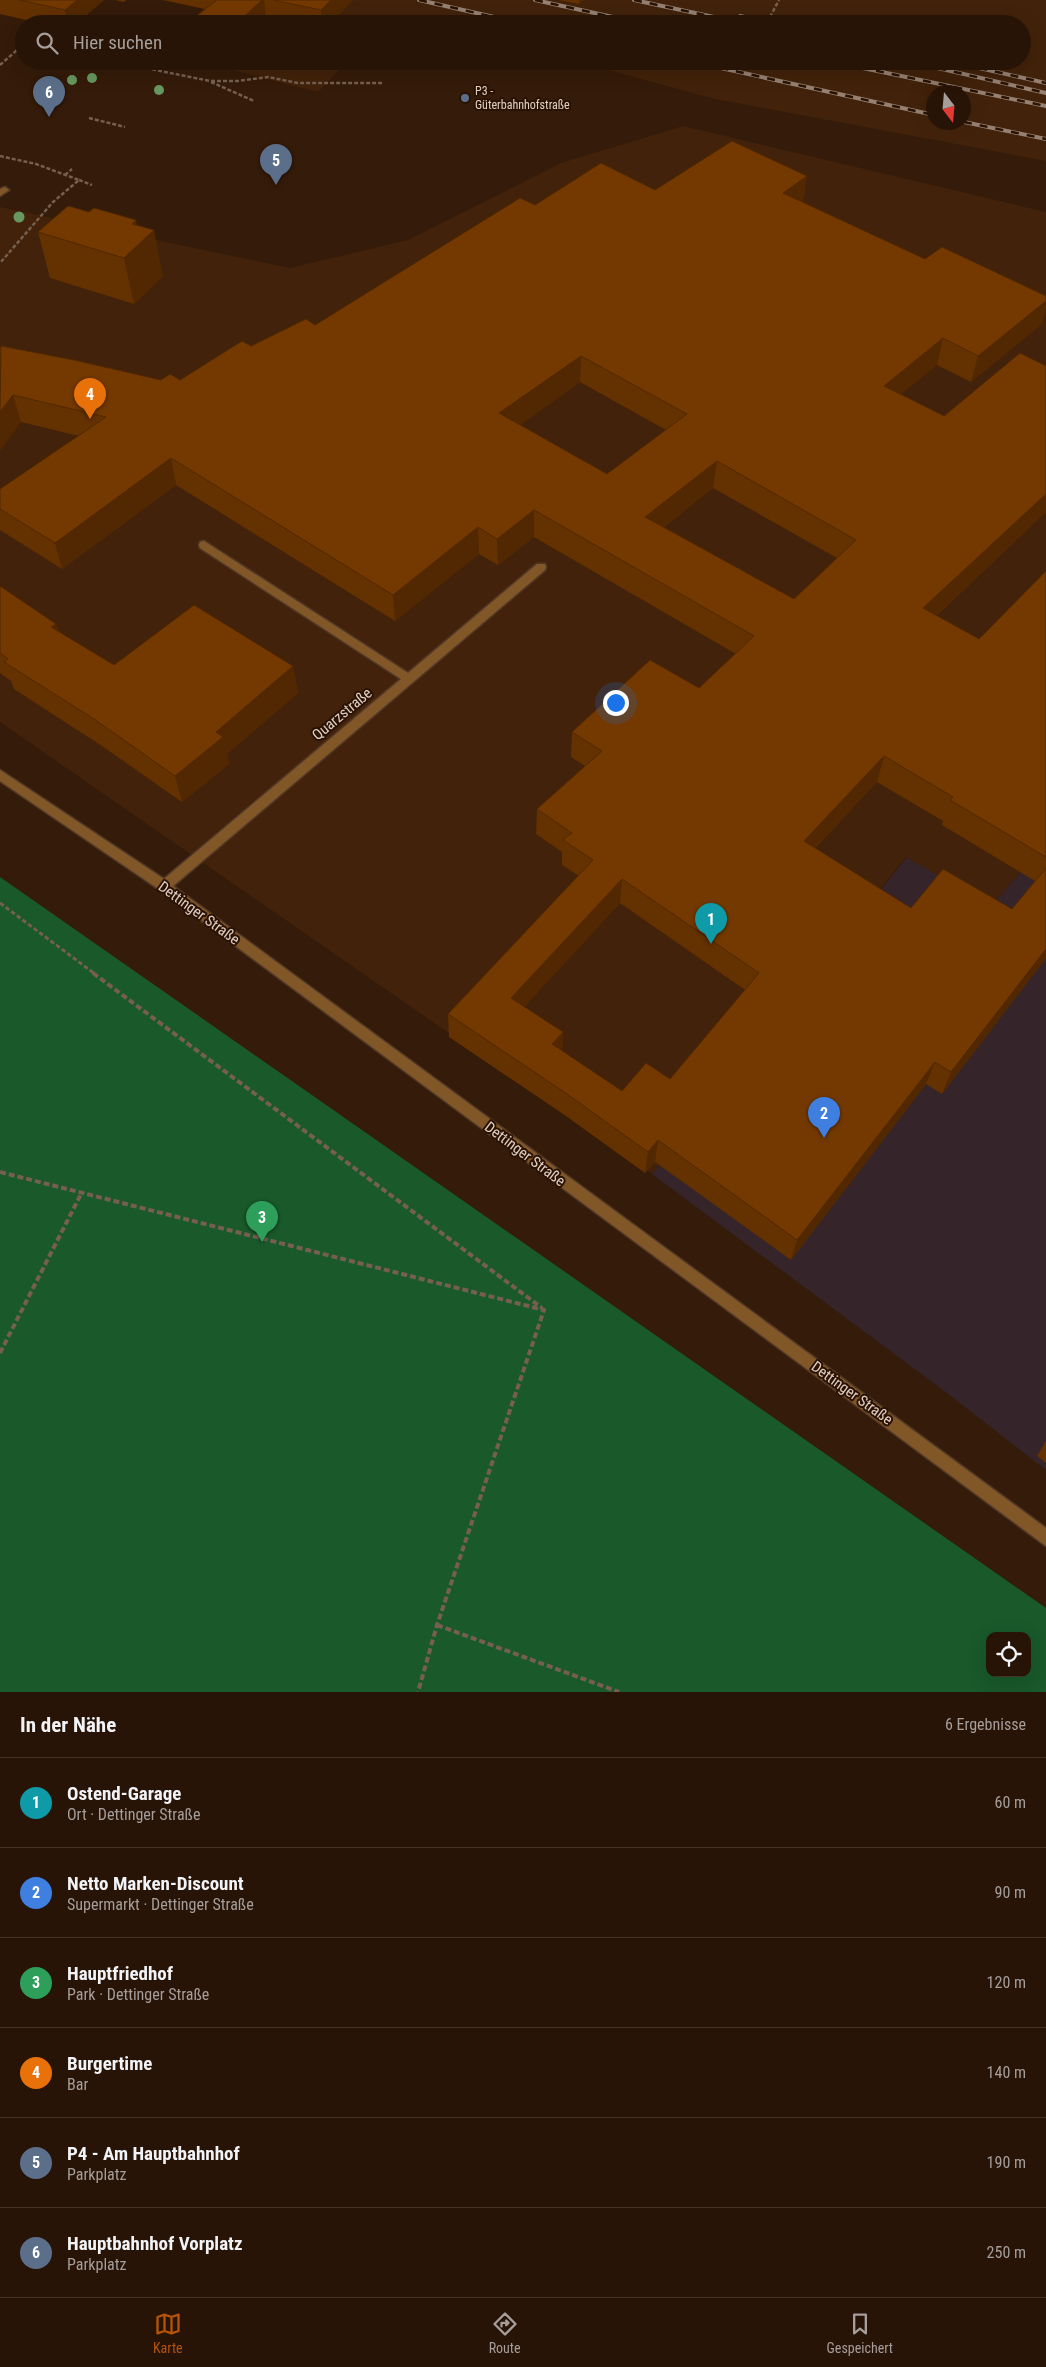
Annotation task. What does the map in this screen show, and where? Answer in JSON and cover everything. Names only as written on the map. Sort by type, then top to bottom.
[{"type":"street","points":[[204,545],[409,679]]},
{"type":"street","name":"Quarzstraße","points":[[164,886],[541,567]]},
{"type":"street","name":"Dettinger Straße","points":[[0,775],[164,886],[1046,1538]]},
{"type":"path","points":[[771,15],[779,0]]},
{"type":"path","points":[[0,65],[15,52]]},
{"type":"path","points":[[144,70],[210,81],[238,81],[268,77],[298,83],[382,83]]},
{"type":"path","points":[[210,81],[254,101]]},
{"type":"path","points":[[89,118],[125,127]]},
{"type":"path","points":[[0,156],[36,164],[92,185]]},
{"type":"path","points":[[65,175],[72,169]]},
{"type":"path","points":[[0,263],[53,202],[79,180]]},
{"type":"path","points":[[0,903],[544,1310]]},
{"type":"path","points":[[0,1172],[544,1310]]},
{"type":"path","points":[[0,1353],[81,1194]]},
{"type":"path","points":[[418,1692],[437,1625],[544,1310]]},
{"type":"path","points":[[437,1625],[619,1692]]},
{"type":"shaded area","points":[[162,0],[1046,0],[1046,161],[715,99],[608,70],[1031,70],[1031,15],[226,15],[227,14]]},
{"type":"shaded area","points":[[233,70],[339,70],[318,92]]},
{"type":"shaded area","points":[[683,126],[1046,212],[1046,843],[991,906],[906,857],[652,1174],[0,722],[0,207],[290,268],[408,240],[561,163]]},
{"type":"shaded area","points":[[1046,843],[1046,1470],[947,1393],[652,1174],[907,857],[991,906]]},
{"type":"green space","points":[[0,877],[1046,1608],[1046,1692],[0,1692]]},
{"type":"building","points":[[20,0],[77,0],[65,10]]},
{"type":"building","points":[[217,0],[262,0],[246,15],[198,15]]},
{"type":"building","points":[[273,0],[331,0],[321,10]]},
{"type":"building","points":[[732,141],[807,176],[783,193],[925,259],[942,247],[1046,296],[1046,301],[978,356],[943,338],[884,386],[944,416],[1020,353],[1046,366],[1046,494],[923,608],[979,639],[1046,571],[1046,857],[950,800],[953,797],[884,756],[804,841],[911,908],[943,869],[1012,909],[1046,868],[1046,949],[951,1072],[935,1062],[797,1240],[658,1140],[648,1152],[567,1094],[448,1014],[593,860],[563,840],[572,833],[537,809],[602,751],[572,732],[650,660],[699,688],[754,636],[534,510],[497,539],[478,527],[393,595],[171,458],[55,543],[0,509],[0,489],[106,417],[13,395],[0,412],[1,346],[161,380],[170,374],[180,380],[242,341],[251,346],[306,319],[315,325],[520,198],[535,205],[601,163],[655,190]],"holes":[[[581,356],[687,414],[607,474],[499,413]],[[717,461],[856,540],[794,599],[645,517]],[[622,879],[759,973],[670,1079],[646,1063],[622,1091],[552,1044],[563,1032],[511,998]]]},
{"type":"building","points":[[68,206],[89,212],[94,208],[136,220],[132,224],[154,230],[124,258],[38,232]]},
{"type":"building","points":[[0,586],[56,624],[51,627],[114,665],[194,605],[293,666],[216,732],[223,737],[175,776],[94,719],[4,662],[8,659],[0,653]]},
{"type":"railway","points":[[419,0],[485,15]]},
{"type":"railway","points":[[535,0],[604,15]]},
{"type":"railway","points":[[634,0],[705,15]]},
{"type":"railway","points":[[730,70],[926,113]]},
{"type":"railway","points":[[872,70],[1046,106]]},
{"type":"railway","points":[[946,70],[1046,93]]},
{"type":"railway","points":[[988,70],[1046,83]]},
{"type":"railway","points":[[971,123],[1046,139]]},
{"type":"place","name":"P3 - Güterbahnhofstraße","points":[[465,98]]},
{"type":"place","name":"Hauptbahnhof Vorplatz","points":[[49,117]]},
{"type":"place","name":"P4 - Am Hauptbahnhof","points":[[276,185]]},
{"type":"place","name":"Burgertime","points":[[90,419]]},
{"type":"place","name":"Ostend-Garage","points":[[711,944]]},
{"type":"place","name":"Netto Marken-Discount","points":[[824,1138]]},
{"type":"place","name":"Hauptfriedhof","points":[[262,1242]]}]
